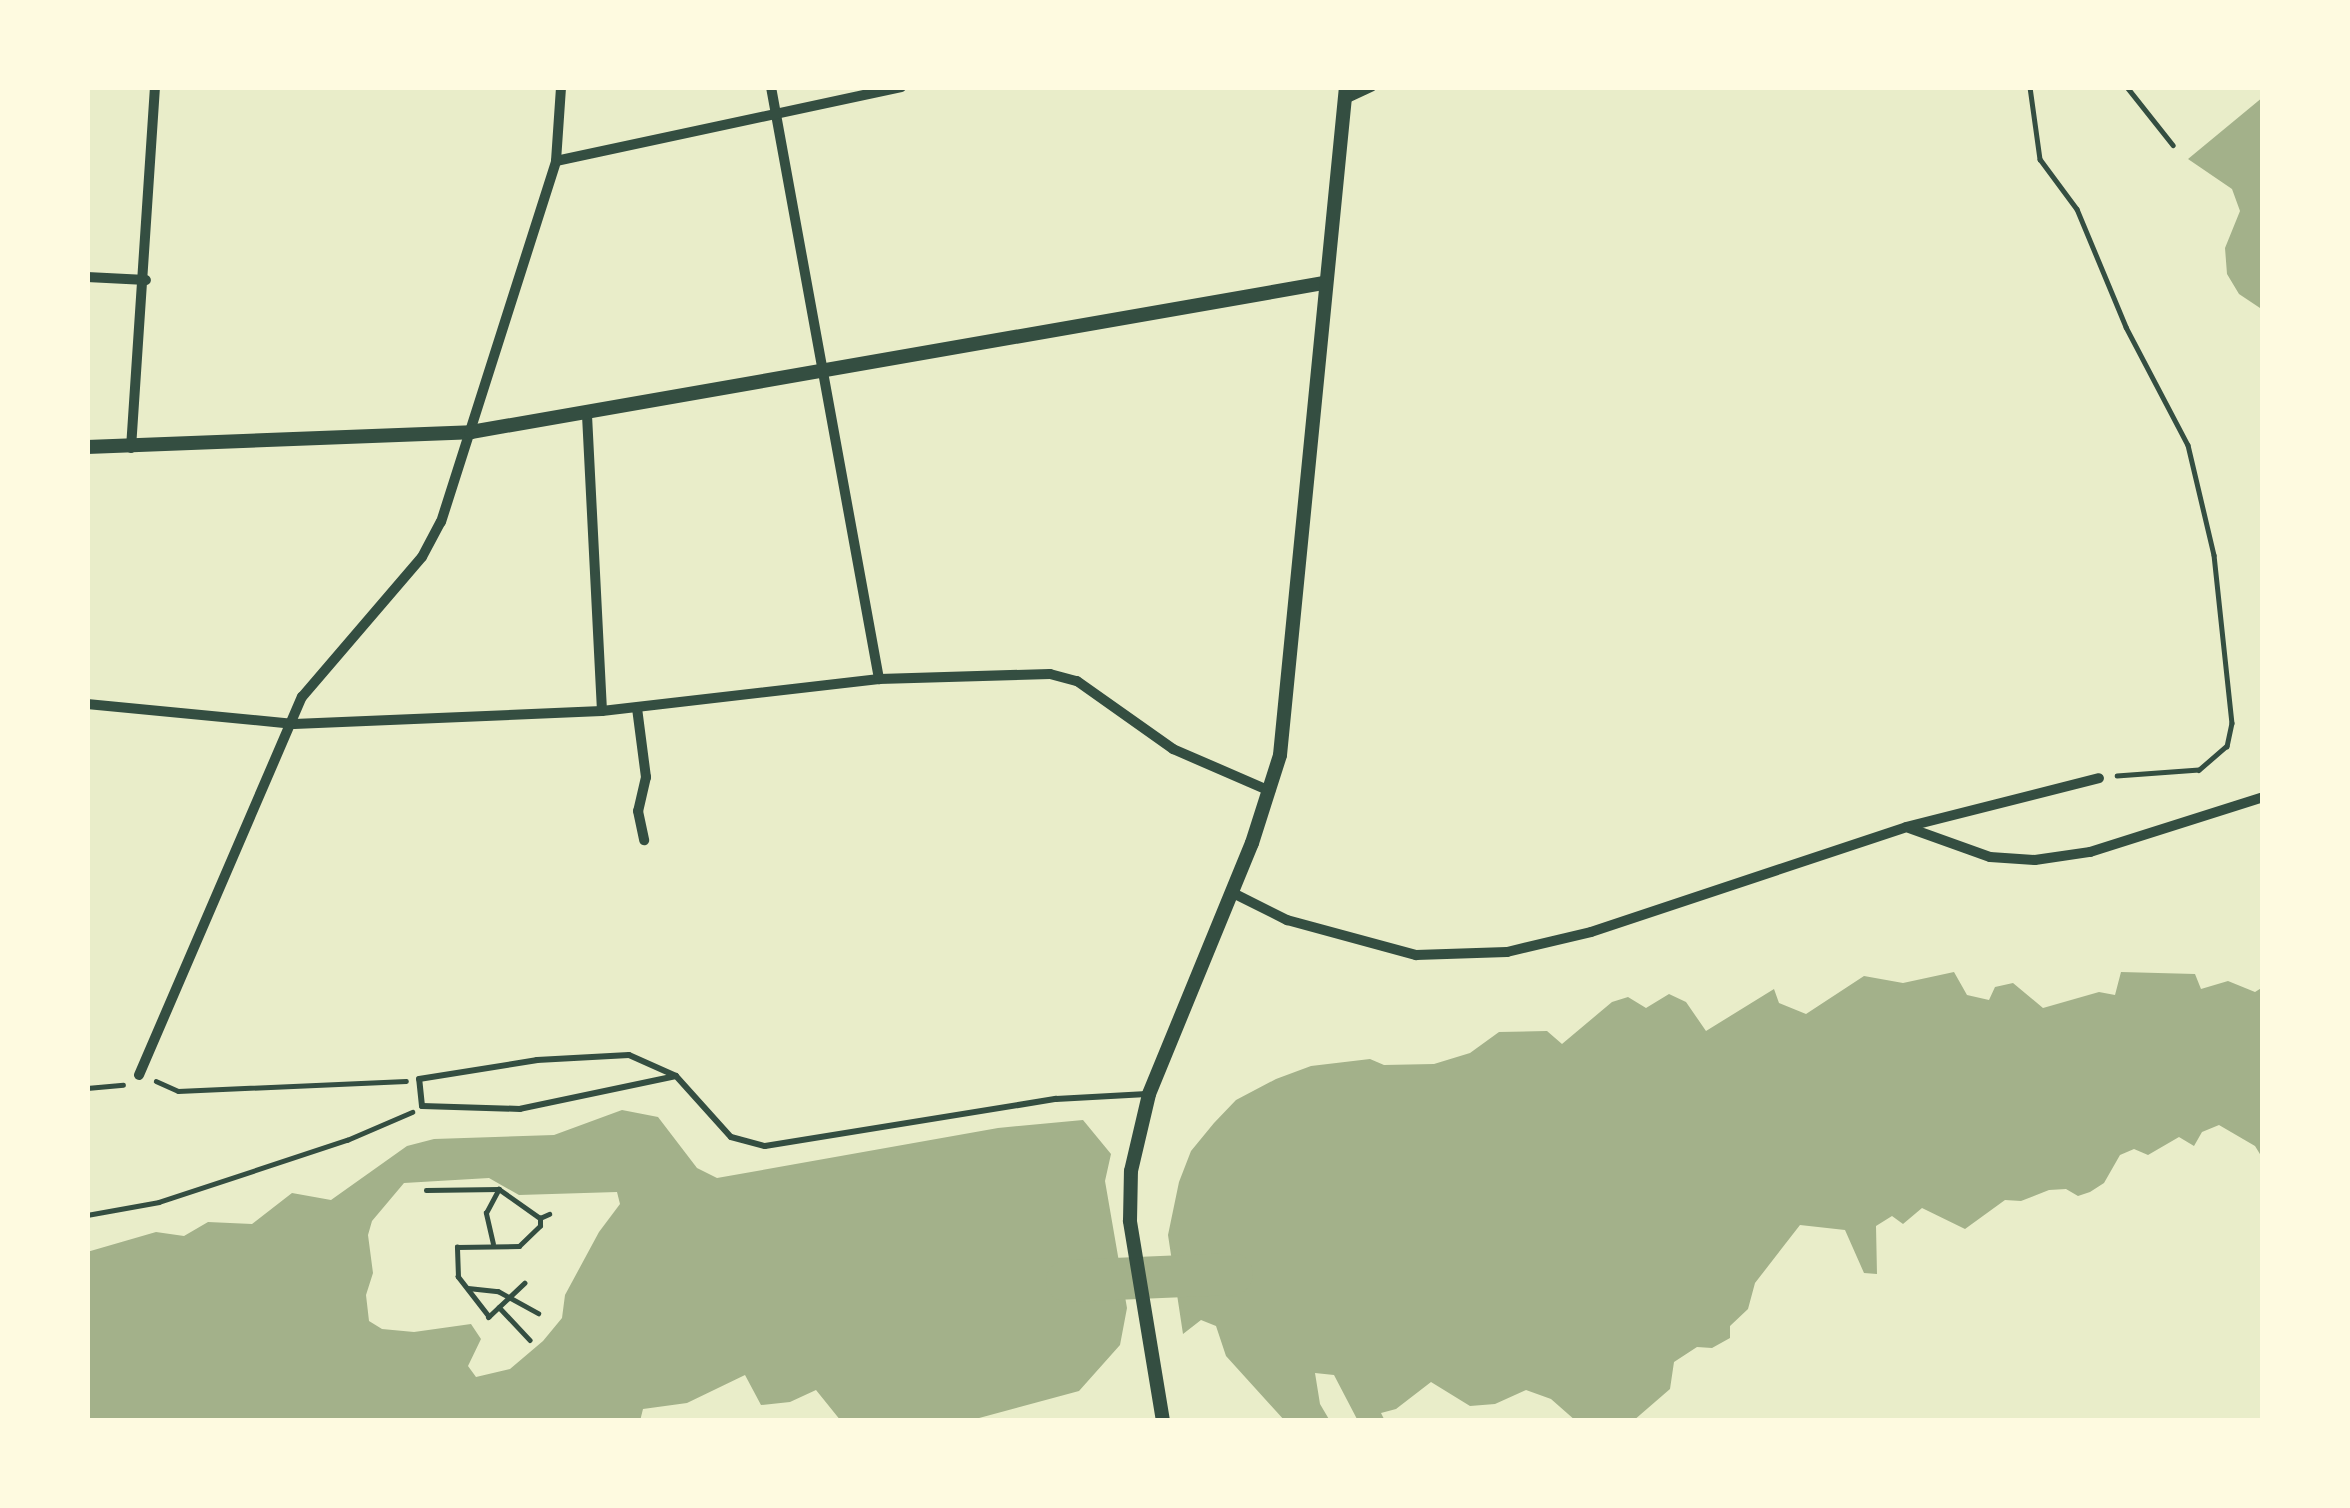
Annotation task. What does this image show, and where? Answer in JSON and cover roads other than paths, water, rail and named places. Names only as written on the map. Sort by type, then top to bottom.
[{"type":"street","points":[[131,448],[146,280],[155,87]]},
{"type":"street","points":[[137,1079],[302,697],[422,557],[442,522],[556,161],[561,87]]},
{"type":"street","points":[[771,87],[879,679]]},
{"type":"street","points":[[556,161],[901,87]]},
{"type":"street","points":[[1163,1421],[1130,1221],[1131,1171],[1149,1094],[1270,791],[1287,712],[1324,283],[1346,93],[1371,87]]},
{"type":"street","points":[[87,277],[146,280]]},
{"type":"street","points":[[87,447],[471,432],[586,416],[1324,283]]},
{"type":"street","points":[[586,416],[602,710]]},
{"type":"street","points":[[87,704],[294,724],[637,708],[879,679],[1064,676],[1099,694],[1173,749],[1270,791]]},
{"type":"street","points":[[637,708],[646,771],[638,811],[644,840]]},
{"type":"street","points":[[1231,892],[1287,920],[1364,942],[1416,955],[1469,957],[1591,932],[1906,826],[2099,778]]},
{"type":"street","points":[[1906,826],[1990,856],[2035,860],[2090,852],[2263,797]]},
{"type":"lane","points":[[676,1076],[545,1106],[422,1106],[419,1079],[537,1060],[612,1054],[646,1059],[676,1076],[731,1137],[765,1146],[1056,1099],[1149,1094]]},
{"type":"waterway","points":[[1067,1281],[1232,1274]]}]
